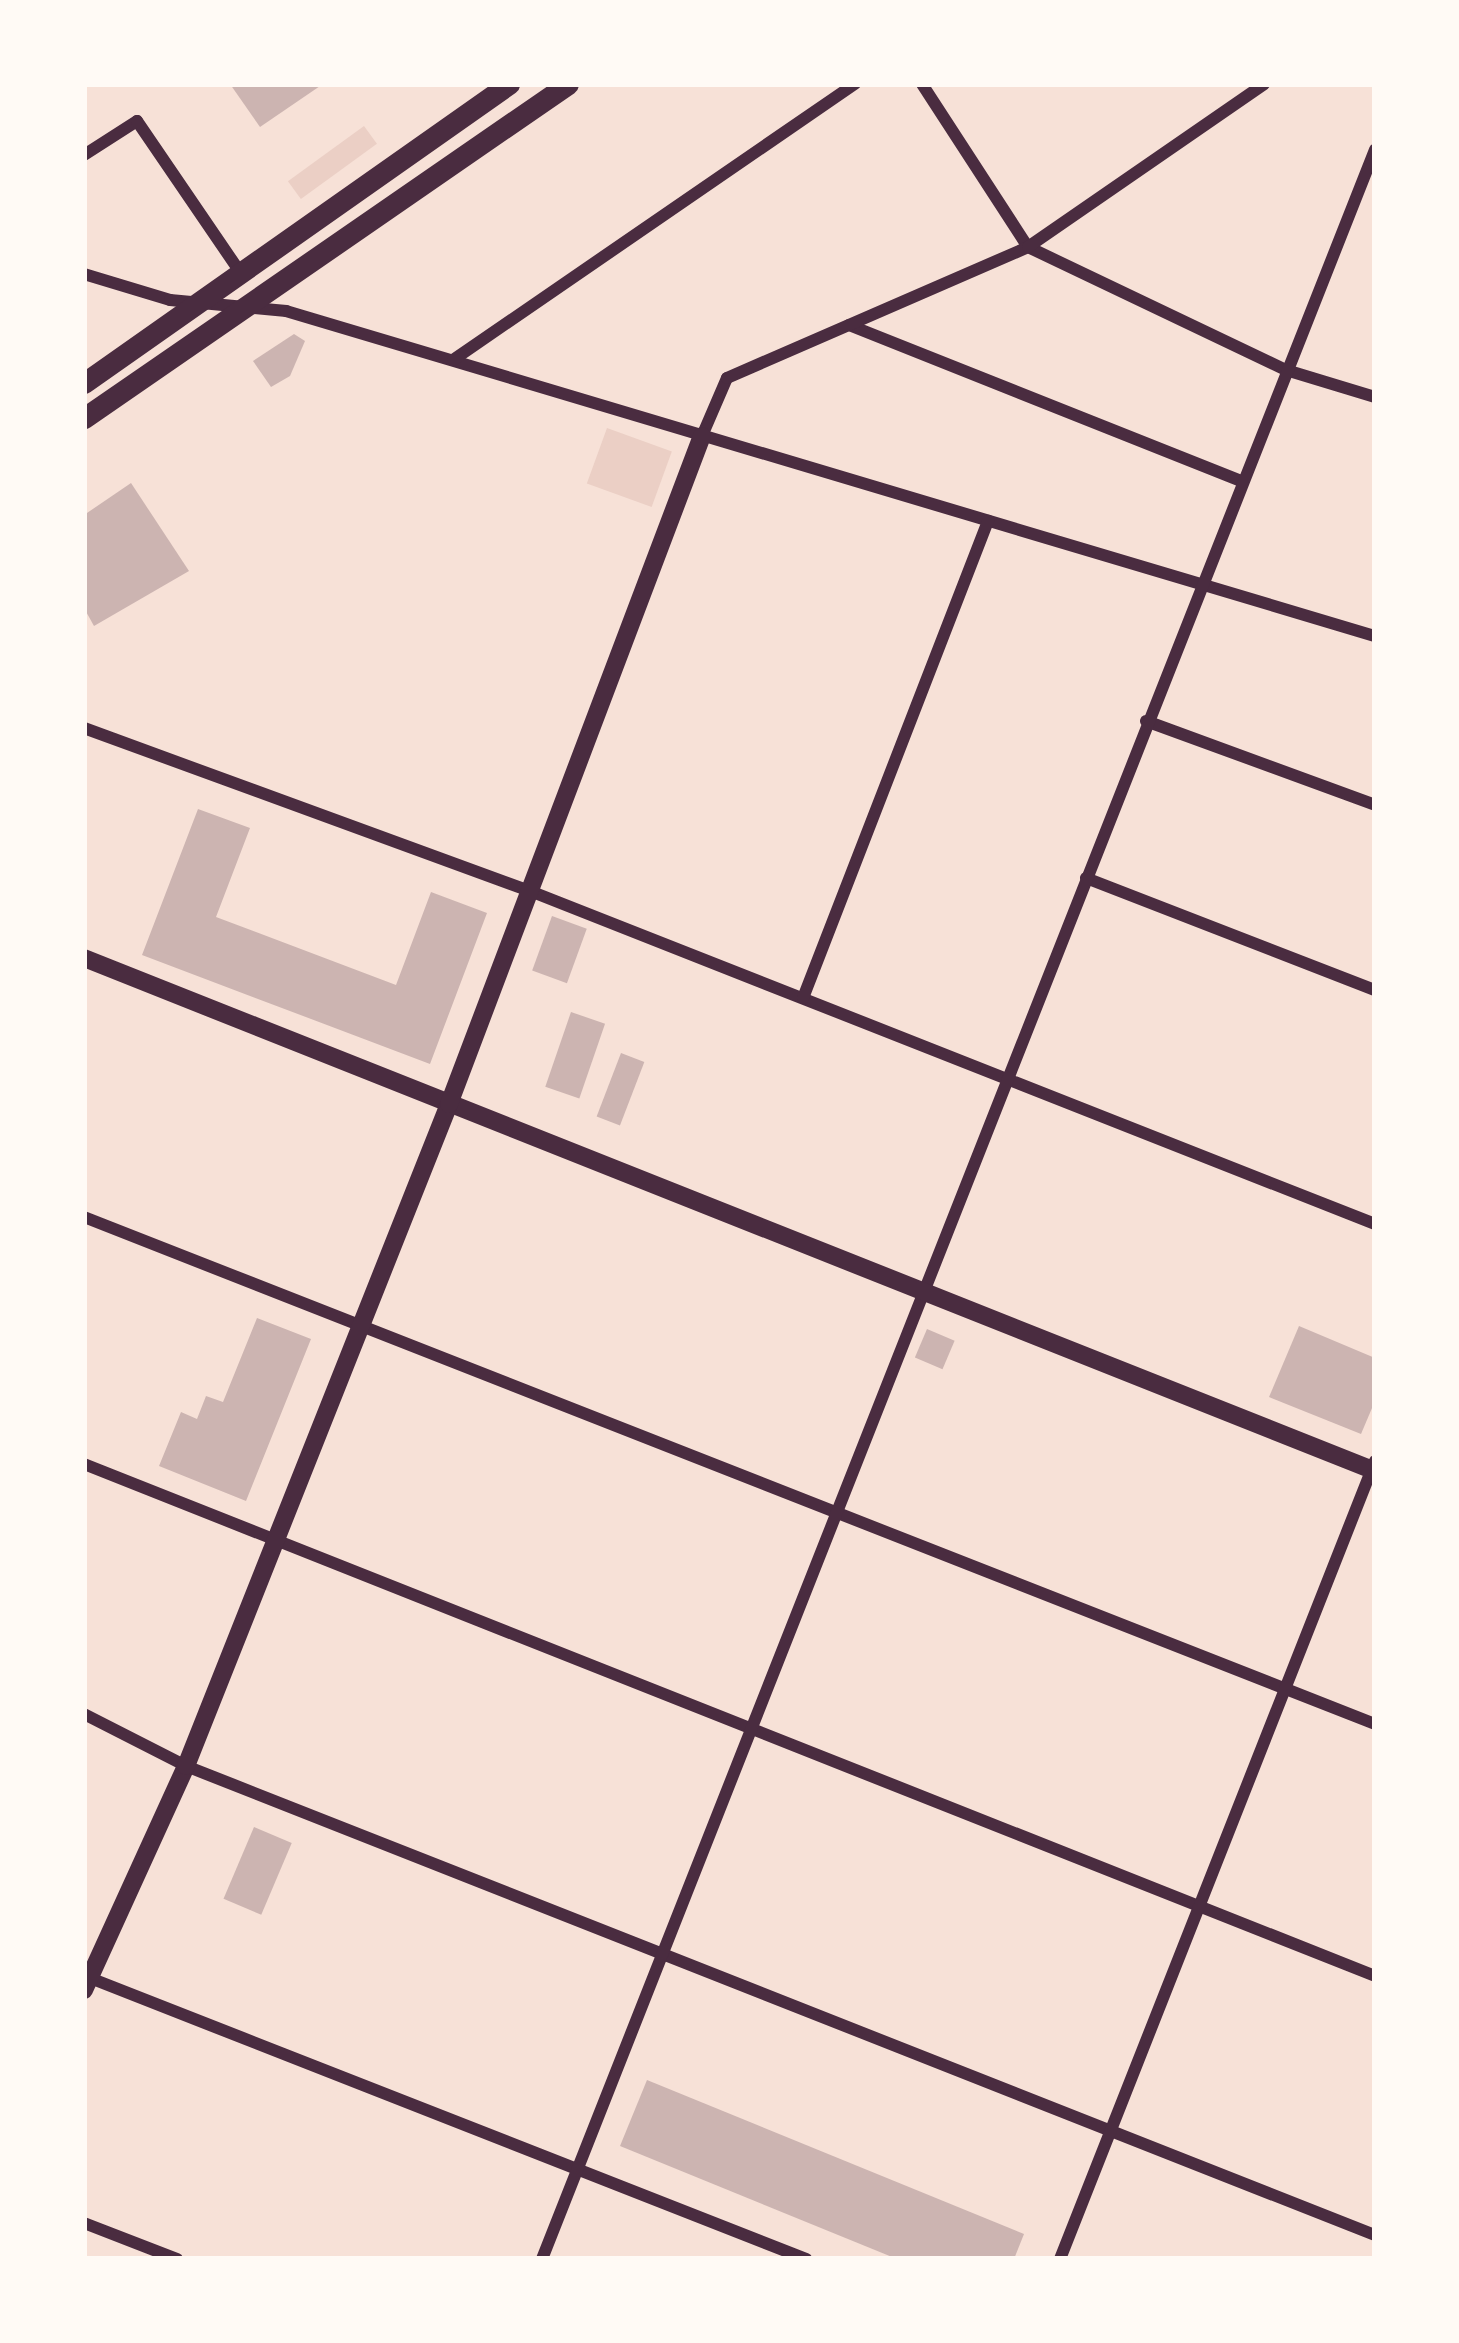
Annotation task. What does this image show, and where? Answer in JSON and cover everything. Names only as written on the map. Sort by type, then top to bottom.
[{"type":"main road","points":[[84,382],[509,84]]},
{"type":"main road","points":[[84,418],[568,84]]},
{"type":"street","points":[[453,360],[855,84]]},
{"type":"street","points":[[922,84],[1028,247],[1286,370],[1375,398]]},
{"type":"street","points":[[806,2259],[86,1981],[186,1766],[449,1104],[728,378],[1028,247],[1264,84]]},
{"type":"street","points":[[84,155],[137,121],[240,272]]},
{"type":"street","points":[[542,2259],[1198,585],[1372,174],[1375,150]]},
{"type":"street","points":[[84,274],[204,302],[254,304],[1375,636]]},
{"type":"street","points":[[849,325],[1242,481]]},
{"type":"street","points":[[803,998],[988,521]]},
{"type":"street","points":[[1147,721],[1375,805]]},
{"type":"street","points":[[84,728],[530,891],[1007,1075],[1375,1224]]},
{"type":"street","points":[[1086,878],[1375,990]]},
{"type":"street","points":[[84,958],[919,1292],[1374,1468],[1060,2259]]},
{"type":"street","points":[[84,1217],[359,1327],[834,1505],[1375,1724]]},
{"type":"street","points":[[84,1464],[1375,1976]]},
{"type":"street","points":[[84,1714],[186,1766],[1375,2234]]},
{"type":"street","points":[[84,2224],[177,2259]]},
{"type":"shaded area","points":[[364,126],[377,144],[301,199],[288,181]]},
{"type":"shaded area","points":[[607,428],[672,452],[652,507],[587,483]]},
{"type":"building","points":[[230,84],[323,84],[260,127]]},
{"type":"building","points":[[294,334],[305,341],[290,376],[271,387],[253,361]]},
{"type":"building","points":[[131,483],[189,571],[94,626],[84,608],[84,515]]},
{"type":"building","points":[[198,809],[250,828],[216,917],[396,985],[431,892],[487,913],[430,1064],[142,955]]},
{"type":"building","points":[[552,916],[587,929],[567,983],[532,971]]},
{"type":"building","points":[[571,1012],[605,1024],[579,1098],[545,1087]]},
{"type":"building","points":[[621,1053],[644,1062],[620,1125],[597,1116]]},
{"type":"building","points":[[257,1318],[311,1339],[246,1501],[159,1466],[181,1412],[197,1419],[206,1396],[223,1402]]},
{"type":"building","points":[[1299,1326],[1375,1358],[1375,1401],[1361,1434],[1269,1397]]},
{"type":"building","points":[[927,1329],[955,1341],[943,1369],[915,1358]]},
{"type":"building","points":[[254,1827],[292,1843],[261,1915],[224,1899]]},
{"type":"building","points":[[647,2080],[1024,2234],[1014,2259],[897,2259],[620,2146]]}]
